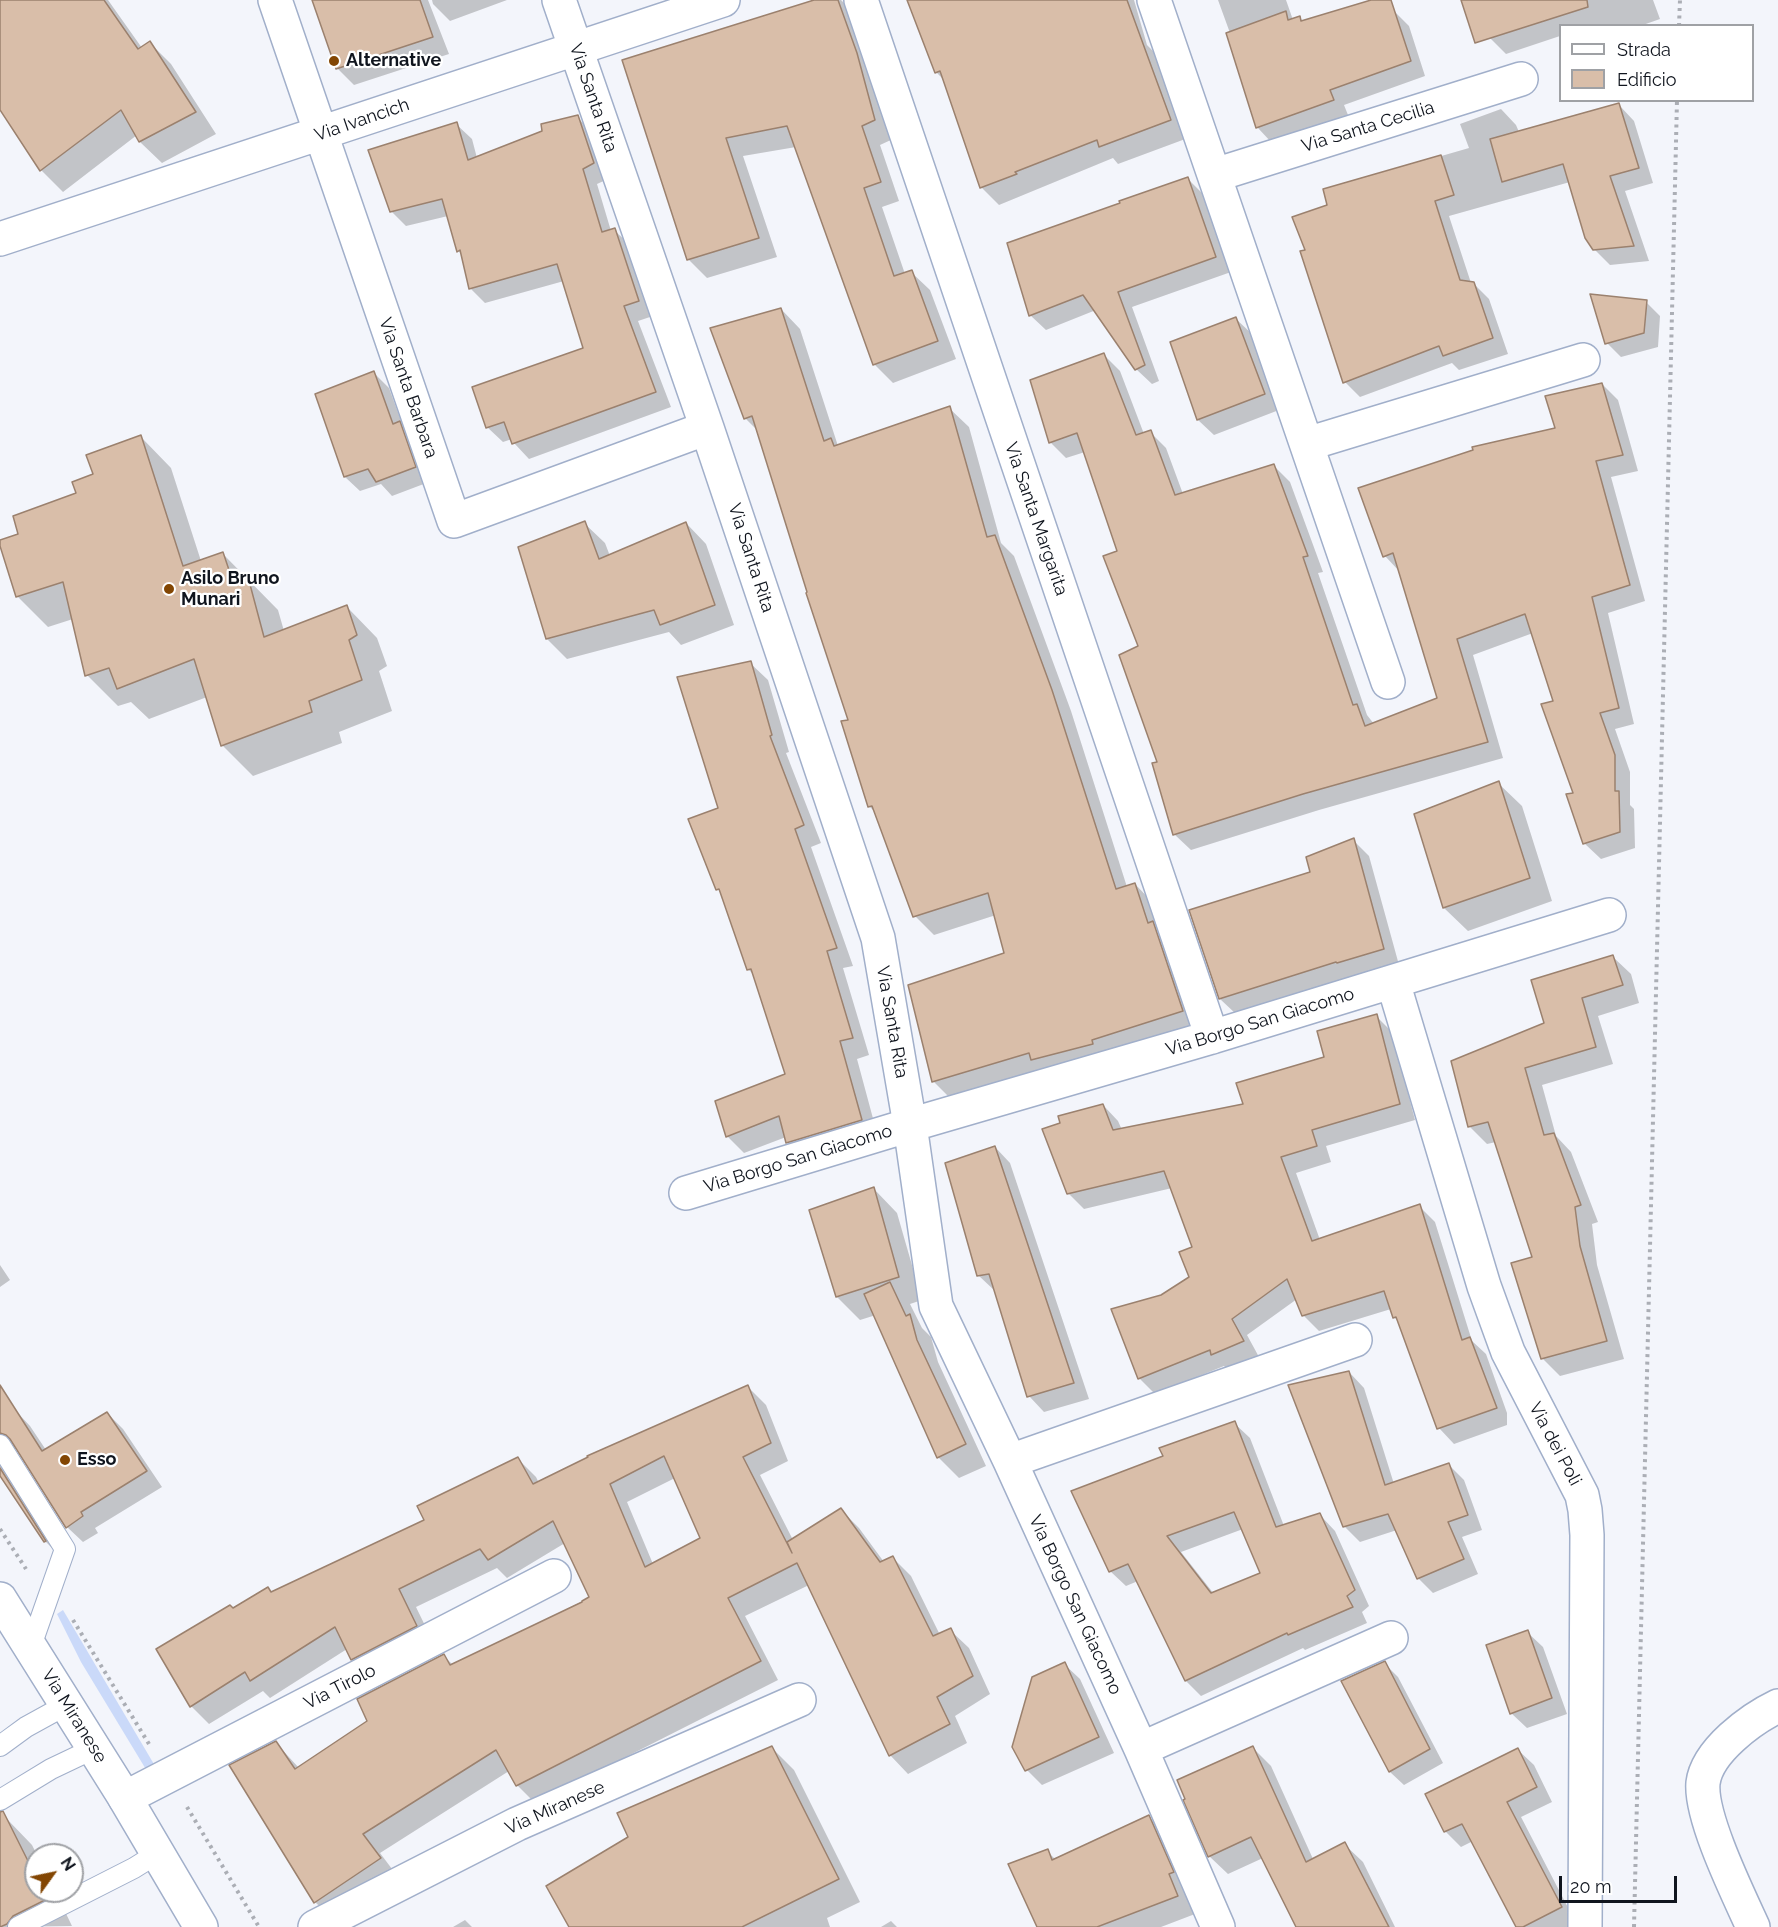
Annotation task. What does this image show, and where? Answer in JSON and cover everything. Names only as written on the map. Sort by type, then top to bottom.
[{"type":"street","name":"Via Santa Barbara","points":[[275,0],[454,521],[707,428]]},
{"type":"street","name":"Via Santa Rita","points":[[559,0],[707,428],[878,938],[910,1125]]},
{"type":"street","name":"Via Ivancich","points":[[0,239],[723,0]]},
{"type":"street","name":"Via Santa Margarita","points":[[861,0],[1212,1037]]},
{"type":"street","points":[[1154,0],[1388,682]]},
{"type":"street","name":"Via Santa Cecilia","points":[[1215,175],[1521,79]]},
{"type":"street","points":[[1307,444],[1583,360]]},
{"type":"street","name":"Via Borgo San Giacomo","points":[[686,1193],[1212,1037],[1609,915]]},
{"type":"street","name":"Via dei Poli","points":[[1393,982],[1484,1286],[1508,1352],[1582,1495],[1586,1510],[1585,1927]]},
{"type":"street","name":"Via Borgo San Giacomo","points":[[910,1125],[936,1306],[1010,1461],[1141,1749],[1218,1927]]},
{"type":"street","points":[[1010,1461],[1355,1340]]},
{"type":"street","name":"Via Tirolo","points":[[125,1798],[554,1575]]},
{"type":"street","name":"Via Miranese","points":[[0,1599],[125,1798],[201,1927]]},
{"type":"street","points":[[1141,1749],[1391,1638]]},
{"type":"street","name":"Via Miranese","points":[[315,1927],[517,1824],[799,1700]]},
{"type":"street","points":[[1753,1927],[1712,1831],[1705,1804],[1703,1783],[1708,1769],[1722,1747],[1760,1714],[1778,1706]]},
{"type":"lane","points":[[0,1445],[65,1549],[31,1646]]},
{"type":"lane","points":[[0,1746],[26,1727],[66,1705]]},
{"type":"lane","points":[[0,1800],[51,1769],[93,1749]]},
{"type":"lane","points":[[18,1927],[134,1868],[158,1853]]},
{"type":"path","points":[[1679,24],[1680,0]]},
{"type":"path","points":[[1634,1927],[1677,102]]},
{"type":"path","points":[[0,1529],[26,1570]]},
{"type":"path","points":[[52,1586],[259,1927]]},
{"type":"shaded area","points":[[63,1610],[158,1771],[150,1776],[81,1662],[57,1614]]},
{"type":"building","points":[[0,0],[104,0],[138,49],[150,41],[196,112],[139,142],[121,110],[40,171],[0,110]]},
{"type":"building","points":[[312,0],[420,0],[433,37],[336,69]]},
{"type":"building","points":[[814,0],[838,0],[857,53],[875,120],[862,126],[881,182],[864,188],[894,276],[912,270],[938,341],[873,365],[787,126],[726,138],[759,238],[687,260],[622,60]]},
{"type":"building","points":[[907,0],[1127,0],[1171,120],[1099,147],[1097,140],[980,188],[940,71],[935,73]]},
{"type":"building","points":[[1371,0],[1391,0],[1411,61],[1330,90],[1334,100],[1256,128],[1226,33],[1286,11],[1288,20],[1300,16],[1301,21]]},
{"type":"building","points":[[1461,0],[1587,0],[1588,7],[1475,43]]},
{"type":"building","points":[[1619,103],[1639,168],[1610,176],[1634,246],[1593,250],[1585,238],[1563,164],[1502,182],[1490,139]]},
{"type":"building","points":[[578,115],[594,163],[583,169],[602,232],[615,228],[639,301],[624,306],[656,392],[512,444],[504,422],[486,428],[472,387],[583,348],[557,264],[469,289],[460,250],[457,252],[442,199],[390,212],[368,150],[457,122],[468,160],[542,131],[541,124]]},
{"type":"building","points":[[1441,155],[1454,195],[1435,201],[1460,280],[1474,282],[1493,338],[1443,356],[1439,346],[1343,383],[1300,251],[1305,250],[1292,217],[1327,205],[1323,189]]},
{"type":"building","points":[[1188,177],[1216,257],[1118,292],[1145,365],[1135,370],[1083,295],[1029,316],[1007,243]]},
{"type":"building","points":[[1590,294],[1647,300],[1644,333],[1605,344]]},
{"type":"building","points":[[781,308],[824,441],[831,438],[834,446],[950,406],[987,537],[995,535],[1052,690],[1116,889],[1135,883],[1148,923],[1153,921],[1183,1011],[1092,1040],[1093,1044],[1031,1060],[1029,1053],[932,1082],[908,985],[1004,953],[988,893],[913,917],[872,806],[868,807],[841,721],[848,720],[806,593],[752,416],[744,419],[710,328]]},
{"type":"building","points":[[1236,317],[1265,394],[1197,420],[1170,342]]},
{"type":"building","points":[[1104,353],[1136,435],[1151,430],[1175,495],[1274,464],[1308,556],[1303,557],[1353,705],[1357,704],[1365,726],[1437,698],[1393,553],[1383,557],[1358,488],[1473,450],[1472,447],[1555,428],[1545,396],[1602,383],[1623,455],[1596,461],[1630,585],[1592,597],[1619,708],[1600,713],[1615,755],[1615,791],[1619,791],[1620,832],[1583,844],[1566,794],[1573,793],[1541,704],[1553,701],[1525,614],[1457,639],[1488,742],[1303,794],[1173,835],[1152,763],[1157,762],[1119,655],[1138,646],[1103,556],[1117,551],[1077,433],[1049,443],[1030,380]]},
{"type":"building","points":[[374,371],[393,424],[400,421],[416,467],[376,482],[368,469],[344,477],[315,394]]},
{"type":"building","name":"Asilo Bruno Munari","points":[[141,435],[183,566],[223,552],[233,582],[248,577],[264,637],[347,605],[357,635],[349,640],[362,680],[309,701],[312,712],[221,746],[194,659],[117,689],[109,668],[85,676],[63,582],[16,597],[0,540],[18,534],[13,516],[76,493],[72,482],[93,474],[86,455]]},
{"type":"building","points":[[585,521],[599,559],[686,522],[715,605],[660,625],[654,610],[546,639],[518,547]]},
{"type":"building","points":[[751,661],[772,735],[770,736],[804,825],[795,829],[837,948],[827,951],[853,1038],[840,1041],[862,1120],[786,1143],[779,1116],[726,1137],[715,1101],[785,1074],[751,969],[747,970],[719,889],[716,890],[688,819],[718,808],[677,677]]},
{"type":"building","points":[[1499,781],[1530,878],[1443,908],[1414,814]]},
{"type":"building","points":[[1354,838],[1384,949],[1219,999],[1189,910],[1310,872],[1306,857]]},
{"type":"building","points":[[1613,955],[1623,985],[1582,998],[1596,1047],[1525,1068],[1544,1135],[1554,1133],[1581,1205],[1575,1207],[1580,1246],[1607,1341],[1541,1359],[1511,1263],[1532,1257],[1488,1122],[1468,1127],[1451,1061],[1544,1023],[1531,980]]},
{"type":"building","points":[[1377,1014],[1400,1104],[1312,1130],[1317,1146],[1281,1157],[1312,1241],[1420,1204],[1462,1340],[1470,1337],[1497,1408],[1437,1429],[1396,1317],[1393,1318],[1384,1291],[1302,1316],[1287,1279],[1232,1319],[1244,1341],[1211,1355],[1210,1350],[1138,1379],[1111,1309],[1161,1295],[1189,1277],[1179,1252],[1192,1247],[1164,1171],[1067,1194],[1042,1129],[1060,1123],[1058,1116],[1103,1104],[1113,1130],[1243,1104],[1236,1083],[1324,1057],[1317,1031]]},
{"type":"building","points":[[995,1146],[1074,1383],[1027,1397],[989,1274],[977,1276],[945,1163]]},
{"type":"building","points":[[874,1187],[899,1277],[836,1297],[809,1210]]},
{"type":"building","points":[[890,1282],[906,1316],[910,1314],[917,1340],[966,1444],[937,1458],[864,1294]]},
{"type":"building","points":[[1349,1371],[1385,1485],[1449,1463],[1468,1515],[1448,1522],[1464,1559],[1417,1579],[1388,1514],[1343,1527],[1288,1385]]},
{"type":"building","points":[[0,1385],[42,1451],[107,1412],[147,1471],[81,1512],[83,1516],[66,1528],[10,1439],[0,1433]]},
{"type":"building","points":[[748,1385],[771,1443],[743,1457],[792,1553],[787,1542],[841,1508],[880,1562],[893,1556],[933,1636],[951,1628],[973,1676],[937,1697],[950,1724],[889,1756],[797,1563],[728,1598],[761,1661],[516,1786],[496,1750],[363,1834],[381,1858],[314,1903],[229,1765],[276,1741],[295,1769],[367,1721],[357,1699],[444,1654],[450,1665],[589,1597],[553,1521],[488,1560],[480,1549],[399,1589],[417,1626],[351,1660],[335,1627],[250,1681],[245,1672],[190,1707],[156,1649],[230,1605],[233,1608],[268,1587],[271,1592],[424,1520],[417,1506],[518,1457],[533,1484],[587,1456]],"holes":[[[664,1456],[700,1538],[645,1567],[610,1484]]]},
{"type":"building","points":[[1235,1421],[1276,1527],[1320,1513],[1355,1590],[1347,1596],[1353,1607],[1288,1635],[1287,1633],[1185,1681],[1128,1564],[1109,1572],[1071,1491],[1163,1456],[1159,1448]],"holes":[[[1234,1512],[1260,1573],[1211,1593],[1167,1536]]]},
{"type":"building","points":[[0,1468],[46,1541],[44,1542],[0,1476]]},
{"type":"building","points":[[1528,1630],[1552,1698],[1510,1714],[1486,1645]]},
{"type":"building","points":[[1385,1661],[1430,1749],[1389,1772],[1341,1681]]},
{"type":"building","points":[[1065,1662],[1099,1737],[1025,1771],[1012,1747],[1032,1677]]},
{"type":"building","points":[[772,1746],[839,1879],[742,1927],[569,1927],[546,1886],[628,1837],[617,1813]]},
{"type":"building","points":[[1253,1746],[1306,1862],[1345,1842],[1389,1927],[1296,1927],[1251,1837],[1208,1857],[1183,1800],[1185,1799],[1177,1780]]},
{"type":"building","points":[[1518,1748],[1537,1787],[1507,1802],[1562,1907],[1523,1927],[1516,1927],[1462,1824],[1444,1832],[1425,1794]]},
{"type":"building","points":[[3,1811],[24,1853],[24,1903],[39,1903],[13,1916],[7,1924],[0,1927],[0,1812]]},
{"type":"building","points":[[1149,1815],[1174,1872],[1169,1874],[1178,1896],[1097,1927],[1037,1927],[1008,1864],[1048,1849],[1052,1860]]},
{"type":"place","name":"Alternative","points":[[334,61]]},
{"type":"place","name":"Asilo Bruno Munari","points":[[169,589]]},
{"type":"place","name":"Esso","points":[[65,1460]]}]
